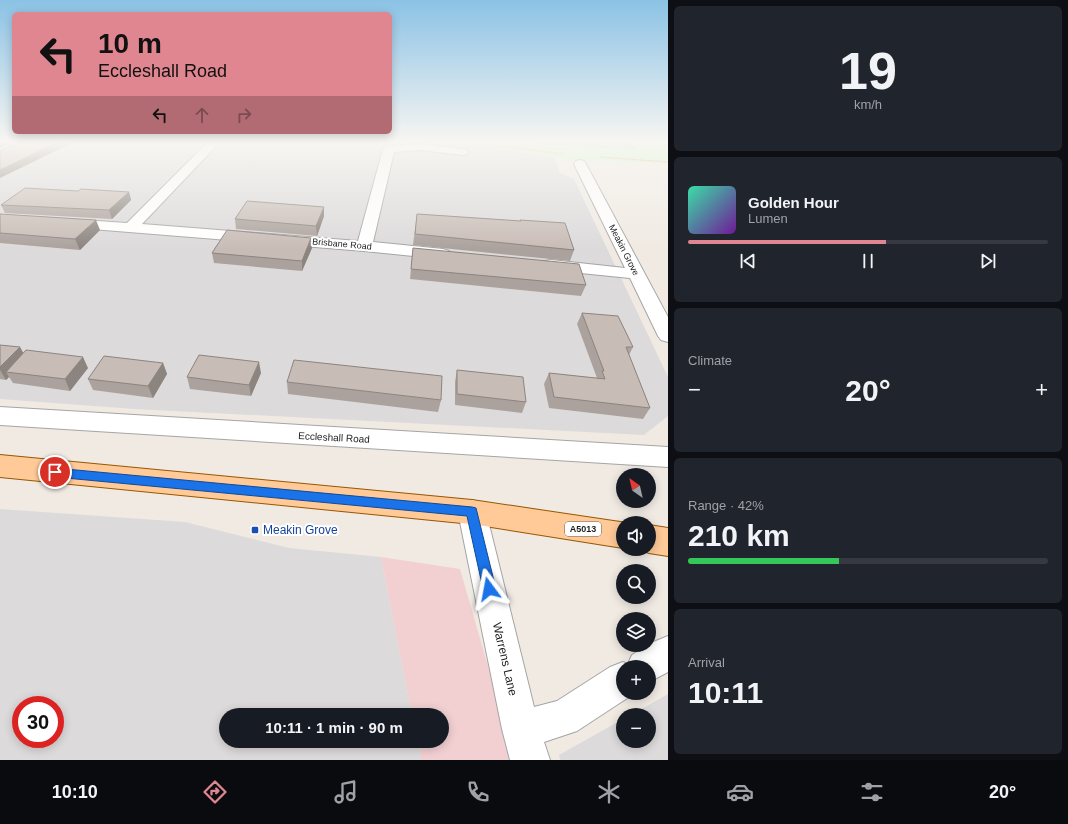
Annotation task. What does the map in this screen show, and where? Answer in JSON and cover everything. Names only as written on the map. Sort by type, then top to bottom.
[{"type":"main road","name":"A5013","points":[[0,466],[472,512],[616,534]]},
{"type":"main road","points":[[656,540],[668,542]]},
{"type":"street","points":[[132,226],[178,178]]},
{"type":"street","points":[[364,246],[381,178]]},
{"type":"street","name":"Meakin Grove","points":[[587,178],[668,336]]},
{"type":"street","name":"Brisbane Road","points":[[54,222],[132,226],[457,255]]},
{"type":"street","points":[[535,264],[636,274]]},
{"type":"street","name":"Eccleshall Road","points":[[0,416],[668,457]]},
{"type":"street","name":"Warrens Lane","points":[[472,512],[526,744]]},
{"type":"street","points":[[655,660],[668,654]]},
{"type":"street","points":[[526,744],[616,685]]},
{"type":"shaded area","points":[[0,178],[573,178],[668,377],[668,416],[644,435],[134,409],[0,399]]},
{"type":"shaded area","points":[[0,509],[185,522],[289,548],[381,557],[411,708],[219,708],[219,748],[419,748],[421,760],[0,760]]},
{"type":"shaded area","points":[[381,557],[460,569],[515,760],[421,760],[419,748],[449,748],[449,708],[411,708]]},
{"type":"shaded area","points":[[668,694],[668,760],[560,760],[559,755],[616,723],[616,748],[656,748],[656,708],[643,708]]},
{"type":"building","points":[[25,188],[129,192],[109,210],[1,205]]},
{"type":"building","points":[[247,201],[324,207],[316,226],[235,219]]},
{"type":"building","points":[[0,214],[96,220],[75,239],[0,233]]},
{"type":"building","points":[[417,214],[565,223],[574,250],[415,234]]},
{"type":"building","points":[[227,230],[311,238],[302,261],[212,253]]},
{"type":"building","points":[[413,248],[579,264],[586,285],[411,269]]},
{"type":"building","points":[[582,313],[618,316],[633,347],[626,347],[650,408],[554,397],[549,373],[605,379],[602,371],[604,371]]},
{"type":"building","points":[[0,345],[20,347],[0,367]]},
{"type":"building","points":[[26,350],[83,357],[65,379],[6,372]]},
{"type":"building","points":[[199,355],[259,362],[249,385],[187,377]]},
{"type":"building","points":[[104,356],[163,363],[148,386],[88,379]]},
{"type":"building","points":[[294,360],[442,376],[441,400],[287,382]]},
{"type":"building","points":[[457,370],[523,377],[526,402],[457,394]]},
{"type":"place","name":"Meakin Grove","points":[[255,530]]},
{"type":"route","points":[[55,472],[472,512],[489,589]]}]
